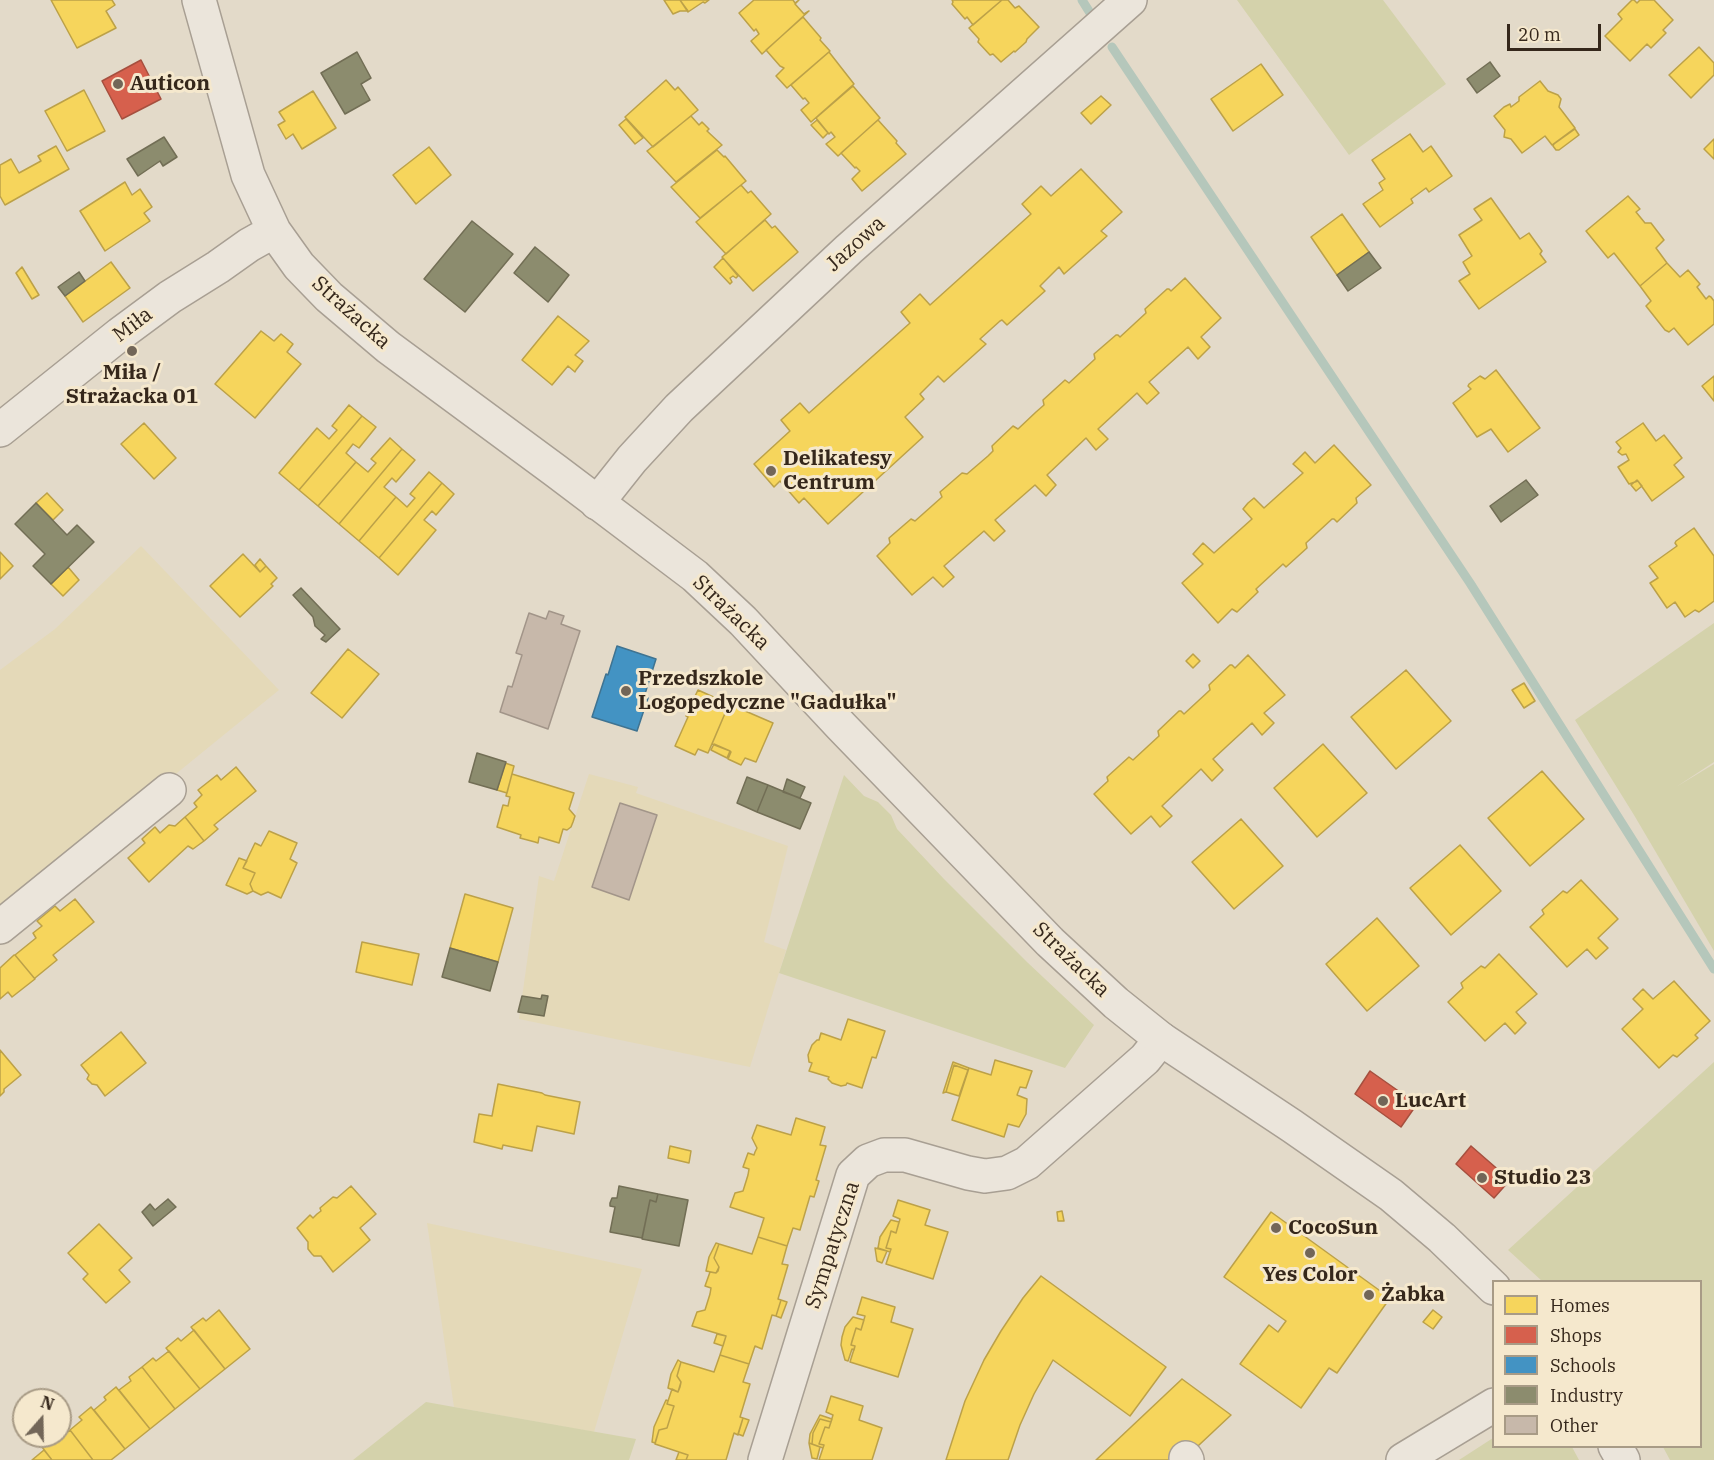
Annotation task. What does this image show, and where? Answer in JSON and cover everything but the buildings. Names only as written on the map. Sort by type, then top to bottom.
[{"type":"street","name":"Strażacka","points":[[199,0],[248,176],[274,231],[299,266],[337,304],[388,347],[695,576],[742,621],[1050,942],[1116,1003],[1161,1039],[1302,1132],[1391,1195],[1442,1238],[1492,1286]]},
{"type":"street","name":"Jazowa","points":[[597,503],[632,459],[679,408],[849,249],[1130,0]]},
{"type":"street","name":"Miła","points":[[0,430],[170,297],[274,231]]},
{"type":"street","points":[[0,927],[169,790]]},
{"type":"street","name":"Sympatyczna","points":[[765,1460],[853,1175],[868,1161],[884,1155],[905,1155],[985,1176],[1007,1173],[1027,1163],[1145,1059],[1161,1039]]},
{"type":"street","points":[[1403,1460],[1492,1406]]},
{"type":"shaded area","points":[[1237,0],[1383,0],[1446,84],[1349,155]]},
{"type":"shaded area","points":[[141,546],[279,690],[0,917],[0,670],[55,629]]},
{"type":"shaded area","points":[[1714,623],[1714,762],[1676,787],[1714,764],[1714,951],[1575,720]]},
{"type":"shaded area","points":[[589,774],[638,787],[636,793],[788,846],[764,942],[786,950],[750,1067],[519,1019],[539,876],[554,881]]},
{"type":"shaded area","points":[[844,775],[864,796],[878,802],[891,815],[897,829],[944,879],[1094,1025],[1065,1068],[779,973]]},
{"type":"shaded area","points":[[1714,1062],[1714,1460],[1670,1460],[1664,1448],[1702,1448],[1702,1280],[1541,1280],[1508,1250]]},
{"type":"shaded area","points":[[427,1223],[642,1269],[594,1432],[454,1407]]},
{"type":"shaded area","points":[[426,1402],[636,1439],[629,1460],[353,1460]]},
{"type":"shaded area","points":[[1492,1439],[1492,1448],[1573,1448],[1579,1460],[1459,1460]]},
{"type":"waterway","points":[[1082,0],[1092,16]]},
{"type":"waterway","points":[[1112,47],[1470,583],[1714,969]]},
{"type":"place","name":"Auticon","points":[[118,84]]},
{"type":"place","name":"Miła / Strażacka 01","points":[[132,351]]},
{"type":"place","name":"Delikatesy Centrum","points":[[771,471]]},
{"type":"place","name":"Przedszkole Logopedyczne \"Gadułka\"","points":[[626,691]]},
{"type":"place","name":"LucArt","points":[[1383,1101]]},
{"type":"place","name":"Studio 23","points":[[1482,1178]]},
{"type":"place","name":"CocoSun","points":[[1276,1228]]},
{"type":"place","name":"Yes Color","points":[[1310,1253]]},
{"type":"place","name":"Żabka","points":[[1369,1295]]}]
